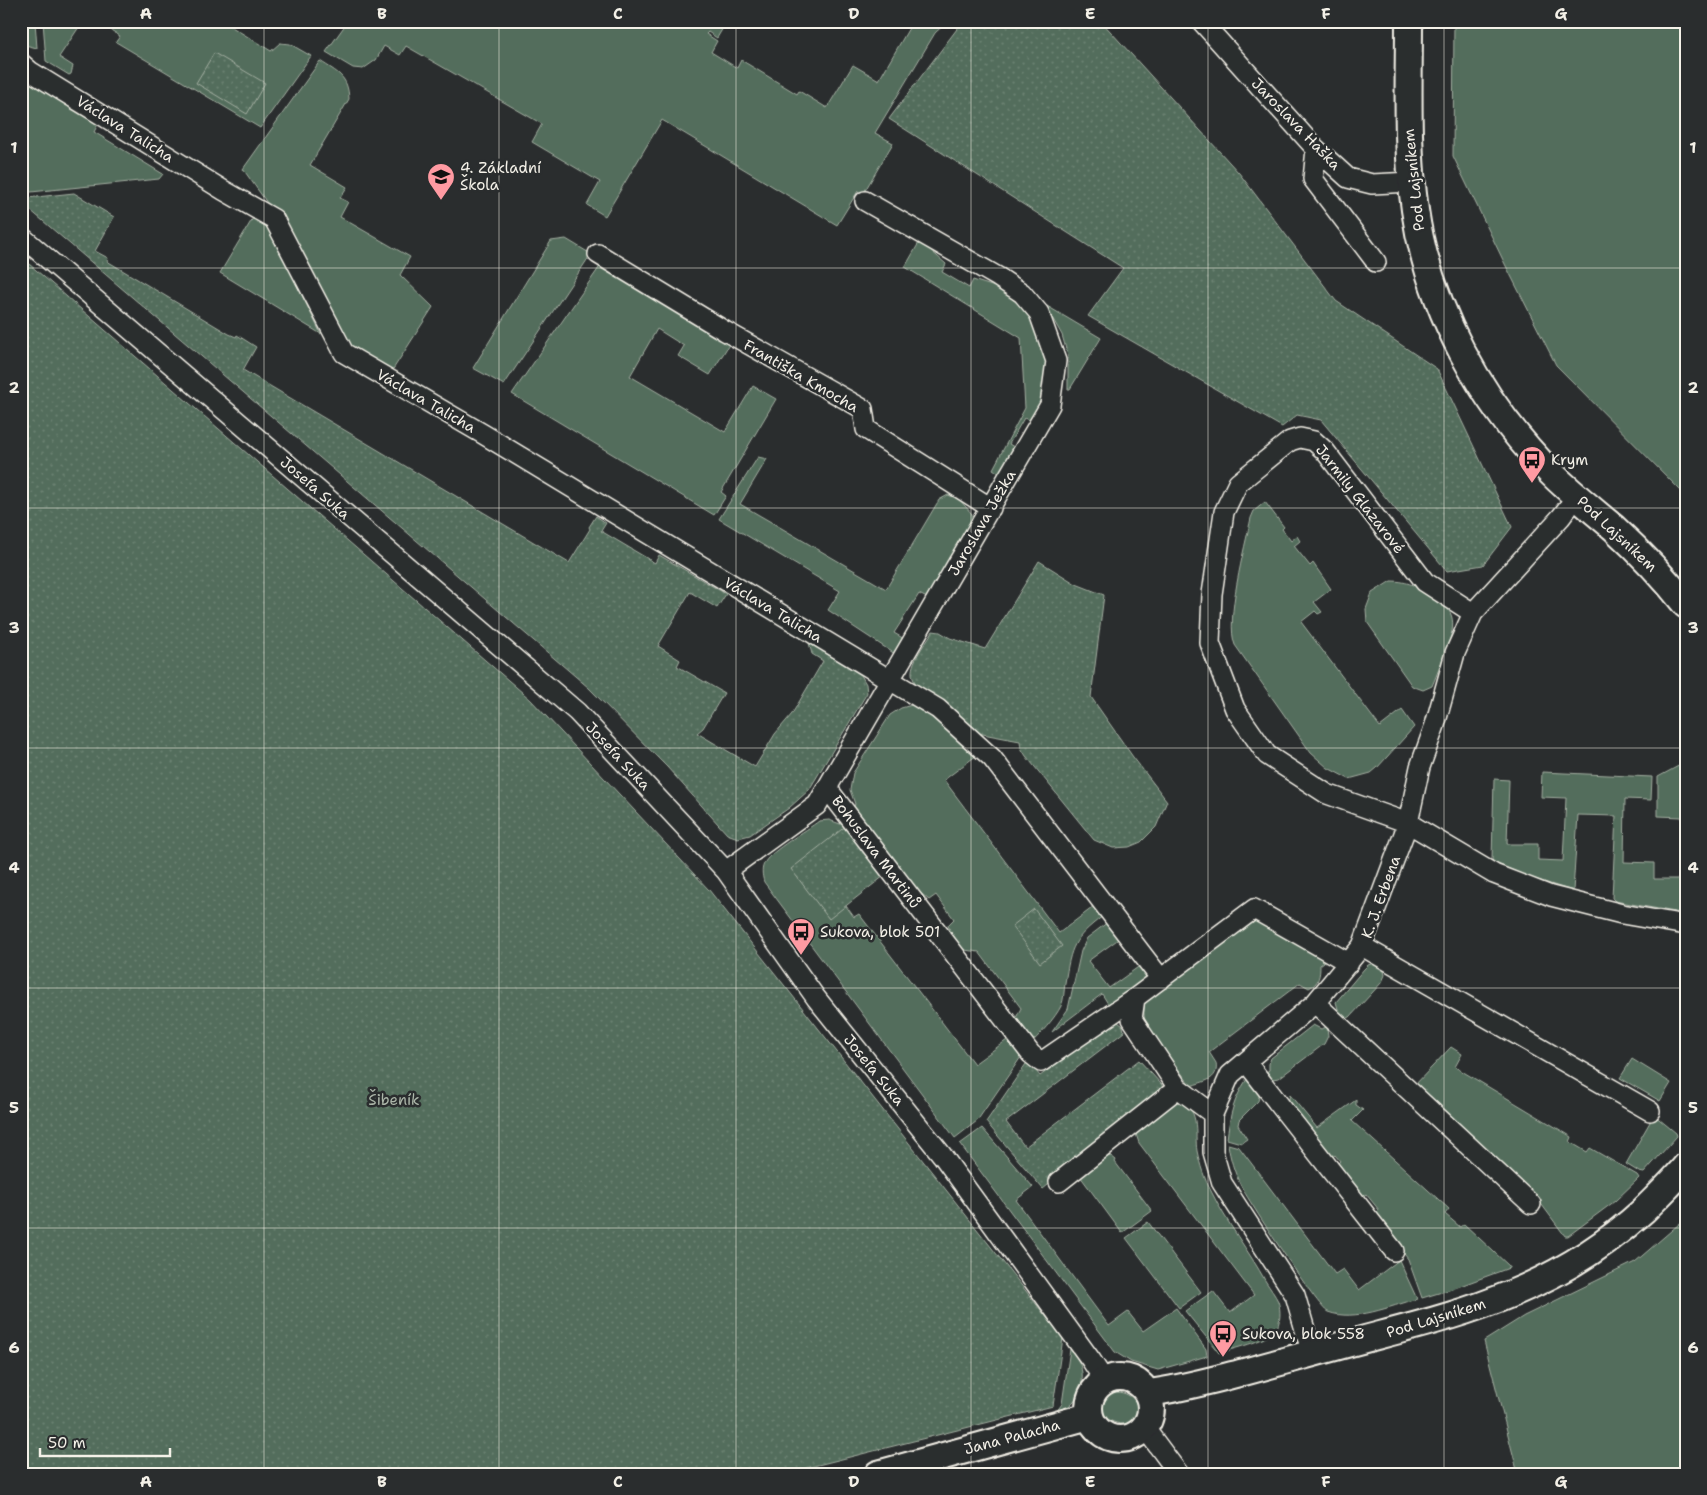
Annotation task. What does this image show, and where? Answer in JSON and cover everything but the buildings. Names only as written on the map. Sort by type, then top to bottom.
[{"type":"street","name":"Jaroslava Haška","points":[[1201,21],[1316,150],[1348,178],[1372,184],[1412,182]]},
{"type":"street","name":"Pod Lajsníkem","points":[[1409,21],[1408,131],[1418,226],[1430,273],[1441,304],[1464,356],[1500,413],[1551,473],[1641,554],[1686,605]]},
{"type":"street","name":"Václava Talicha","points":[[21,63],[30,71],[64,92],[223,190],[274,219],[344,353],[484,434],[891,681]]},
{"type":"street","points":[[1316,150],[1313,179],[1376,262]]},
{"type":"street","name":"Jaroslava Ježka","points":[[726,870],[817,805],[891,681],[1050,405],[1056,361],[1039,313],[1022,293],[998,277],[865,201]]},
{"type":"street","name":"Josefa Suka","points":[[21,236],[577,712],[726,870],[816,998],[942,1155],[1092,1360],[1104,1380]]},
{"type":"street","name":"Františka Kmocha","points":[[598,254],[725,331],[863,409],[866,429],[991,508]]},
{"type":"street","name":"Jarmily Glazarové","points":[[1473,613],[1425,582],[1325,451],[1314,440],[1300,438],[1290,441],[1238,483],[1224,512],[1212,594],[1210,643],[1235,709],[1267,755],[1327,794],[1408,823],[1494,874],[1551,896],[1622,914],[1686,925]]},
{"type":"street","name":"K. J. Erbena","points":[[1312,1354],[1295,1295],[1222,1183],[1213,1152],[1213,1114],[1230,1075],[1315,1003],[1362,946],[1408,823],[1420,767],[1435,725],[1455,653],[1473,613],[1561,517],[1577,496]]},
{"type":"street","points":[[891,681],[938,709],[992,758],[1161,979]]},
{"type":"street","name":"Bohuslava Martinů","points":[[827,788],[1031,1054],[1041,1062],[1135,998]]},
{"type":"street","points":[[1213,1114],[1178,1088],[1132,1019],[1135,998],[1254,909],[1349,963]]},
{"type":"street","points":[[1362,946],[1650,1111]]},
{"type":"street","points":[[1315,1003],[1531,1204]]},
{"type":"street","points":[[1246,1062],[1394,1251]]},
{"type":"street","points":[[1059,1182],[1178,1088]]},
{"type":"street","name":"Pod Lajsníkem","points":[[1148,1393],[1180,1389],[1480,1306],[1545,1279],[1581,1258],[1631,1221],[1686,1166]]},
{"type":"street","points":[[1124,1376],[1134,1379],[1148,1393],[1151,1402],[1150,1414],[1144,1427],[1136,1435],[1117,1439],[1108,1437],[1093,1425],[1088,1406],[1096,1387],[1104,1380],[1124,1376]]},
{"type":"street","name":"Jana Palacha","points":[[878,1474],[1090,1416]]},
{"type":"street","points":[[1144,1427],[1178,1474]]},
{"type":"green space","points":[[21,21],[35,21],[37,48],[21,44]]},
{"type":"green space","points":[[43,21],[83,21],[59,57],[73,66],[71,74],[69,75],[46,61]]},
{"type":"green space","points":[[97,21],[222,21],[271,51],[280,43],[290,44],[311,56],[260,128],[116,42],[120,36]]},
{"type":"green space","points":[[348,21],[727,21],[717,38],[708,32],[706,34],[717,41],[711,52],[737,68],[741,60],[797,94],[799,91],[827,108],[853,65],[879,80],[913,21],[948,21],[935,33],[875,133],[893,143],[863,194],[858,191],[837,225],[662,120],[605,216],[587,205],[600,182],[532,142],[542,124],[406,46],[400,55],[384,46],[376,60],[363,69],[353,68],[326,52]]},
{"type":"green space","points":[[963,21],[1101,21],[1239,173],[1336,301],[1437,369],[1512,527],[1483,565],[1447,571],[1321,420],[1297,415],[1282,427],[1088,316],[1123,268],[889,119]]},
{"type":"green space","points":[[1454,21],[1686,21],[1686,496],[1556,365],[1504,262],[1453,156]]},
{"type":"green space","points":[[214,53],[265,83],[247,114],[196,83]]},
{"type":"green space","points":[[320,61],[341,76],[347,85],[349,99],[310,165],[347,187],[340,198],[348,202],[340,217],[410,257],[400,275],[433,307],[390,374],[335,337],[270,207],[243,169]]},
{"type":"green space","points":[[21,69],[74,98],[69,108],[98,124],[94,132],[163,174],[159,179],[21,193]]},
{"type":"green space","points":[[74,193],[114,217],[95,251],[108,258],[107,261],[229,334],[236,337],[237,335],[256,347],[243,370],[569,563],[596,516],[606,523],[601,531],[655,563],[659,555],[726,594],[717,608],[690,592],[658,646],[680,660],[677,666],[724,693],[703,728],[697,733],[755,767],[775,734],[792,714],[823,661],[812,654],[809,643],[861,675],[866,684],[867,693],[809,790],[789,808],[750,835],[738,838],[727,834],[667,767],[589,688],[22,203],[27,198]]},
{"type":"green space","points":[[261,212],[321,334],[220,273],[256,213]]},
{"type":"green space","points":[[566,239],[591,254],[504,385],[473,368],[551,241]]},
{"type":"green space","points":[[920,241],[946,264],[942,272],[969,288],[973,280],[1001,289],[1034,318],[1046,342],[1051,382],[1033,422],[1024,418],[1009,444],[1017,449],[1006,478],[993,469],[1025,408],[1021,338],[905,267]]},
{"type":"green space","name":"Šibeník","points":[[21,257],[531,700],[709,890],[1063,1338],[1053,1406],[782,1474],[21,1474]]},
{"type":"green space","points":[[601,265],[730,343],[710,375],[678,356],[684,346],[657,329],[630,376],[725,432],[753,386],[776,399],[721,492],[726,496],[714,515],[512,394]]},
{"type":"green space","points":[[1047,306],[1101,338],[1070,389],[1068,389],[1068,356],[1062,335]]},
{"type":"green space","points":[[758,457],[767,459],[740,504],[886,589],[939,500],[948,495],[959,499],[972,514],[971,538],[927,598],[919,594],[894,633],[906,640],[898,656],[828,610],[840,591],[719,519]]},
{"type":"green space","points":[[1265,502],[1284,527],[1282,529],[1291,541],[1297,536],[1300,541],[1294,546],[1310,566],[1313,563],[1331,589],[1314,602],[1322,612],[1318,614],[1315,611],[1301,622],[1380,727],[1402,710],[1414,727],[1371,773],[1349,779],[1328,768],[1311,753],[1235,645],[1232,619],[1241,564],[1251,518],[1254,511]]},
{"type":"green space","points":[[1039,561],[1076,584],[1104,595],[1091,697],[1167,801],[1156,827],[1141,842],[1129,847],[1113,848],[1094,840],[1026,756],[1021,748],[1020,741],[972,732],[918,688],[913,677],[912,668],[914,663],[933,631],[985,649]]},
{"type":"green space","points":[[1391,581],[1410,584],[1427,592],[1443,604],[1452,616],[1453,623],[1450,639],[1432,686],[1423,690],[1412,686],[1367,622],[1366,609],[1372,593]]},
{"type":"green space","points":[[922,705],[977,755],[944,780],[1059,933],[1092,908],[1094,904],[1103,916],[1085,931],[1075,944],[1069,960],[1061,1006],[1046,1027],[1029,1045],[1016,1018],[1021,1008],[979,952],[957,949],[948,925],[954,919],[936,895],[929,900],[904,879],[852,811],[855,804],[850,790],[853,773],[890,715],[901,708]]},
{"type":"green space","points":[[1686,762],[1686,914],[1615,901],[1612,898],[1616,816],[1578,815],[1573,891],[1531,878],[1492,860],[1494,779],[1509,780],[1507,844],[1538,844],[1538,860],[1563,861],[1566,798],[1541,797],[1542,772],[1652,777],[1651,800],[1625,799],[1624,862],[1654,863],[1654,879],[1680,879],[1682,817],[1658,816],[1658,777]]},
{"type":"green space","points":[[829,820],[846,826],[846,906],[854,917],[859,914],[974,1064],[1007,1040],[1006,1038],[1009,1036],[1023,1054],[977,1121],[955,1138],[764,882],[762,869],[769,857],[819,821]]},
{"type":"green space","points":[[846,826],[884,876],[829,919],[791,869]]},
{"type":"green space","points":[[1034,909],[1062,946],[1040,963],[1012,926]]},
{"type":"green space","points":[[1252,916],[1320,955],[1324,962],[1320,965],[1318,979],[1309,988],[1300,983],[1209,1052],[1216,1063],[1213,1077],[1191,1086],[1147,1027],[1144,1012],[1146,998]]},
{"type":"green space","points":[[1108,922],[1120,938],[1088,961],[1109,988],[1141,965],[1145,974],[1145,980],[1110,1007],[1102,994],[1052,1032],[1068,1009],[1081,951],[1087,938]]},
{"type":"green space","points":[[1377,962],[1383,967],[1385,975],[1382,982],[1350,1017],[1346,1019],[1336,1016],[1338,1009],[1336,1002],[1368,965]]},
{"type":"green space","points":[[1118,1022],[1123,1026],[1124,1032],[1006,1122],[1025,1147],[1139,1060],[1162,1085],[1163,1092],[1043,1189],[986,1122],[1028,1061],[1040,1076],[1110,1024]]},
{"type":"green space","points":[[1313,1025],[1321,1029],[1327,1027],[1328,1036],[1324,1044],[1279,1078],[1266,1078],[1264,1074],[1269,1070],[1271,1058]]},
{"type":"green space","points":[[1451,1047],[1462,1054],[1455,1067],[1572,1137],[1570,1142],[1587,1152],[1590,1148],[1637,1175],[1639,1178],[1615,1201],[1568,1236],[1565,1236],[1542,1205],[1413,1087]]},
{"type":"green space","points":[[1632,1059],[1671,1083],[1660,1101],[1620,1078]]},
{"type":"green space","points":[[1247,1079],[1253,1081],[1260,1093],[1258,1101],[1239,1120],[1238,1125],[1247,1139],[1241,1143],[1227,1139],[1233,1108],[1238,1094]]},
{"type":"green space","points":[[1290,1095],[1317,1128],[1356,1100],[1356,1105],[1363,1110],[1352,1121],[1449,1209],[1445,1214],[1460,1227],[1464,1224],[1509,1268],[1422,1298],[1408,1259],[1374,1215],[1379,1210],[1366,1194],[1360,1198],[1335,1166],[1340,1161],[1335,1155],[1330,1159],[1288,1102]]},
{"type":"green space","points":[[1175,1102],[1184,1104],[1193,1114],[1197,1151],[1206,1181],[1217,1203],[1279,1305],[1280,1316],[1278,1324],[1271,1335],[1219,1353],[1185,1311],[1213,1291],[1230,1313],[1254,1295],[1139,1143],[1136,1134],[1138,1129]]},
{"type":"green space","points":[[1654,1115],[1676,1133],[1677,1136],[1644,1173],[1639,1172],[1626,1164]]},
{"type":"green space","points":[[982,1128],[1033,1187],[1016,1200],[1109,1326],[1128,1312],[1143,1331],[1176,1308],[1206,1349],[1207,1356],[1158,1370],[1131,1362],[1115,1352],[960,1144]]},
{"type":"green space","points":[[1228,1144],[1239,1147],[1335,1274],[1343,1269],[1359,1290],[1399,1260],[1417,1299],[1361,1314],[1338,1315],[1328,1312],[1311,1293],[1245,1194],[1234,1169]]},
{"type":"green space","points":[[1111,1156],[1116,1160],[1115,1162],[1152,1211],[1122,1233],[1080,1176],[1100,1158]]},
{"type":"green space","points":[[1686,1218],[1686,1474],[1518,1474],[1484,1341],[1524,1316],[1635,1262]]},
{"type":"green space","points":[[1148,1222],[1201,1292],[1179,1308],[1126,1238]]},
{"type":"green space","points":[[1070,1349],[1078,1360],[1082,1378],[1081,1385],[1079,1393],[1070,1405],[1056,1412],[1062,1404]]},
{"type":"green space","points":[[1110,1392],[1120,1392],[1134,1399],[1140,1413],[1136,1422],[1127,1424],[1117,1423],[1103,1415],[1099,1409],[1099,1403],[1102,1397]]},
{"type":"place","name":"4. Základní Škola","points":[[441,201]]},
{"type":"place","name":"Krym","points":[[1532,484]]},
{"type":"place","name":"Sukova, blok 501","points":[[801,956]]},
{"type":"place","name":"Sukova, blok 558","points":[[1223,1358]]}]
